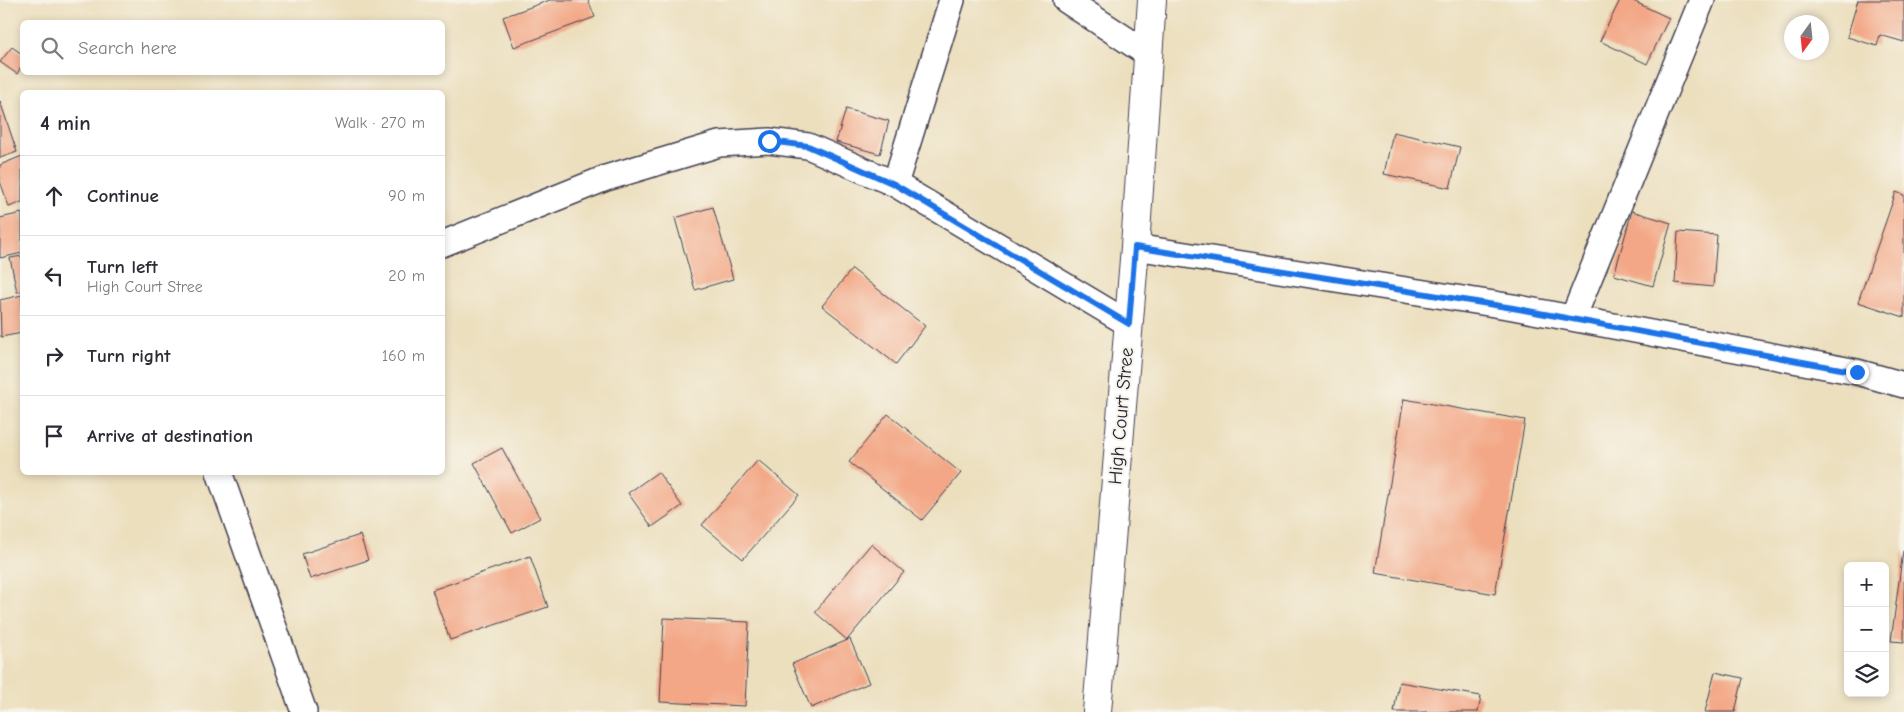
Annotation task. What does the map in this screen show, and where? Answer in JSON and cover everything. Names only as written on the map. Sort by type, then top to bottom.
[{"type":"street","points":[[894,184],[952,0]]},
{"type":"street","points":[[1066,0],[1148,54]]},
{"type":"street","name":"High Court Stree","points":[[1097,712],[1135,247],[1152,0]]},
{"type":"street","points":[[1573,318],[1702,0]]},
{"type":"street","points":[[445,243],[606,178],[719,144],[769,141],[808,146],[894,184],[1129,324]]},
{"type":"street","points":[[1135,247],[1573,318],[1857,372],[1904,384]]},
{"type":"street","points":[[220,475],[304,712]]},
{"type":"building","points":[[550,0],[588,0],[595,17],[514,47],[503,17]]},
{"type":"building","points":[[1620,0],[1631,0],[1669,18],[1647,64],[1600,41]]},
{"type":"building","points":[[1858,0],[1904,0],[1904,42],[1880,35],[1877,46],[1847,37]]},
{"type":"building","points":[[12,47],[20,53],[20,69],[17,74],[0,62]]},
{"type":"building","points":[[0,101],[17,152],[0,158]]},
{"type":"building","points":[[846,109],[889,121],[880,154],[836,142]]},
{"type":"building","points":[[1393,132],[1460,147],[1450,188],[1384,174]]},
{"type":"building","points":[[20,157],[20,203],[9,207],[0,181],[0,165]]},
{"type":"building","points":[[1896,192],[1904,195],[1904,317],[1858,302]]},
{"type":"building","points":[[713,207],[733,279],[695,290],[675,218]]},
{"type":"building","points":[[1632,211],[1671,223],[1653,286],[1614,275]]},
{"type":"building","points":[[20,213],[20,253],[0,258],[0,218]]},
{"type":"building","points":[[1678,232],[1717,235],[1713,287],[1675,283]]},
{"type":"building","points":[[20,256],[20,291],[17,292],[10,258]]},
{"type":"building","points":[[852,269],[925,326],[896,364],[822,306]]},
{"type":"building","points":[[20,295],[20,333],[1,337],[0,300]]},
{"type":"building","points":[[1404,399],[1525,420],[1495,594],[1375,573]]},
{"type":"building","points":[[888,414],[961,473],[922,520],[849,462]]},
{"type":"building","points":[[502,448],[540,518],[512,533],[474,463]]},
{"type":"building","points":[[758,460],[799,495],[743,559],[702,525]]},
{"type":"building","points":[[658,472],[682,506],[652,527],[628,493]]},
{"type":"building","points":[[360,535],[368,560],[310,579],[302,554]]},
{"type":"building","points":[[871,544],[904,572],[847,640],[815,612]]},
{"type":"building","points":[[1904,551],[1904,642],[1891,641]]},
{"type":"building","points":[[530,556],[548,607],[450,640],[432,590]]},
{"type":"building","points":[[664,618],[749,622],[745,706],[660,702]]},
{"type":"building","points":[[850,639],[869,683],[811,708],[792,664]]},
{"type":"building","points":[[1715,672],[1743,678],[1735,712],[1705,712]]},
{"type":"building","points":[[1399,682],[1481,696],[1478,712],[1394,712]]},
{"type":"route","points":[[769,141],[808,146],[894,184],[1129,324],[1135,247],[1513,308],[1857,372]]}]
